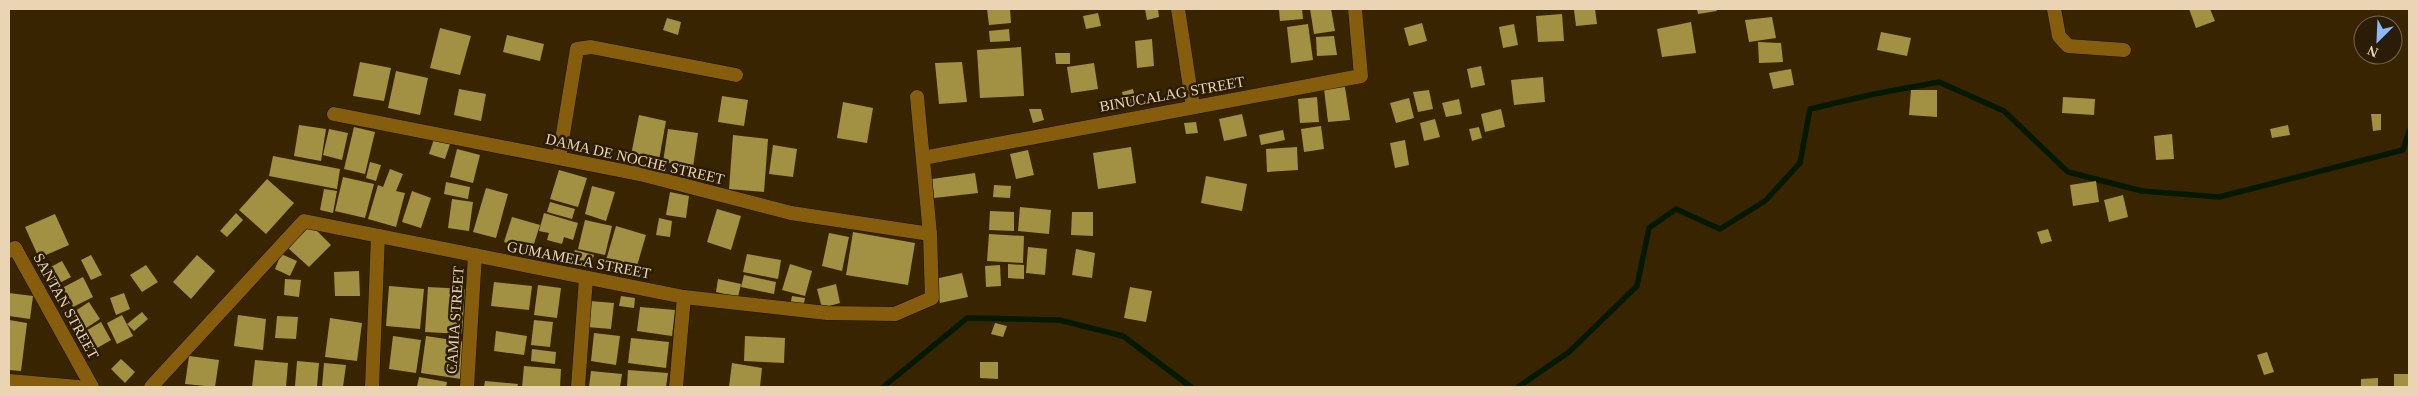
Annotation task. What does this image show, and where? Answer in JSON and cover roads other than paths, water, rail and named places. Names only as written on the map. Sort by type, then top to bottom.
[{"type":"street","points":[[1178,9],[1193,108]]},
{"type":"street","name":"BINUCALAG STREET","points":[[923,158],[1362,76],[1355,9]]},
{"type":"street","points":[[2054,9],[2059,36],[2068,46],[2124,50]]},
{"type":"street","points":[[558,158],[577,50],[591,47],[736,75]]},
{"type":"street","name":"GUMAMELA STREET","points":[[151,387],[304,221],[684,297],[827,313],[895,314],[932,298],[930,234],[917,97]]},
{"type":"street","name":"DAMA DE NOCHE STREET","points":[[334,114],[644,174],[791,213],[930,234]]},
{"type":"street","points":[[372,387],[378,236]]},
{"type":"street","name":"SANTAN STREET","points":[[9,251],[15,248],[92,387]]},
{"type":"street","name":"CAMIA STREET","points":[[467,387],[475,255]]},
{"type":"street","points":[[578,387],[586,278]]},
{"type":"street","points":[[676,387],[684,297]]},
{"type":"street","points":[[9,380],[78,387]]},
{"type":"waterway","points":[[1518,387],[1569,352],[1637,286],[1649,228],[1676,209],[1720,229],[1765,201],[1800,163],[1810,109],[1874,94],[1939,82],[2004,111],[2068,172],[2142,191],[2219,197],[2403,150],[2409,131]]},
{"type":"waterway","points":[[883,387],[967,318],[1059,320],[1123,336],[1191,387]]}]
